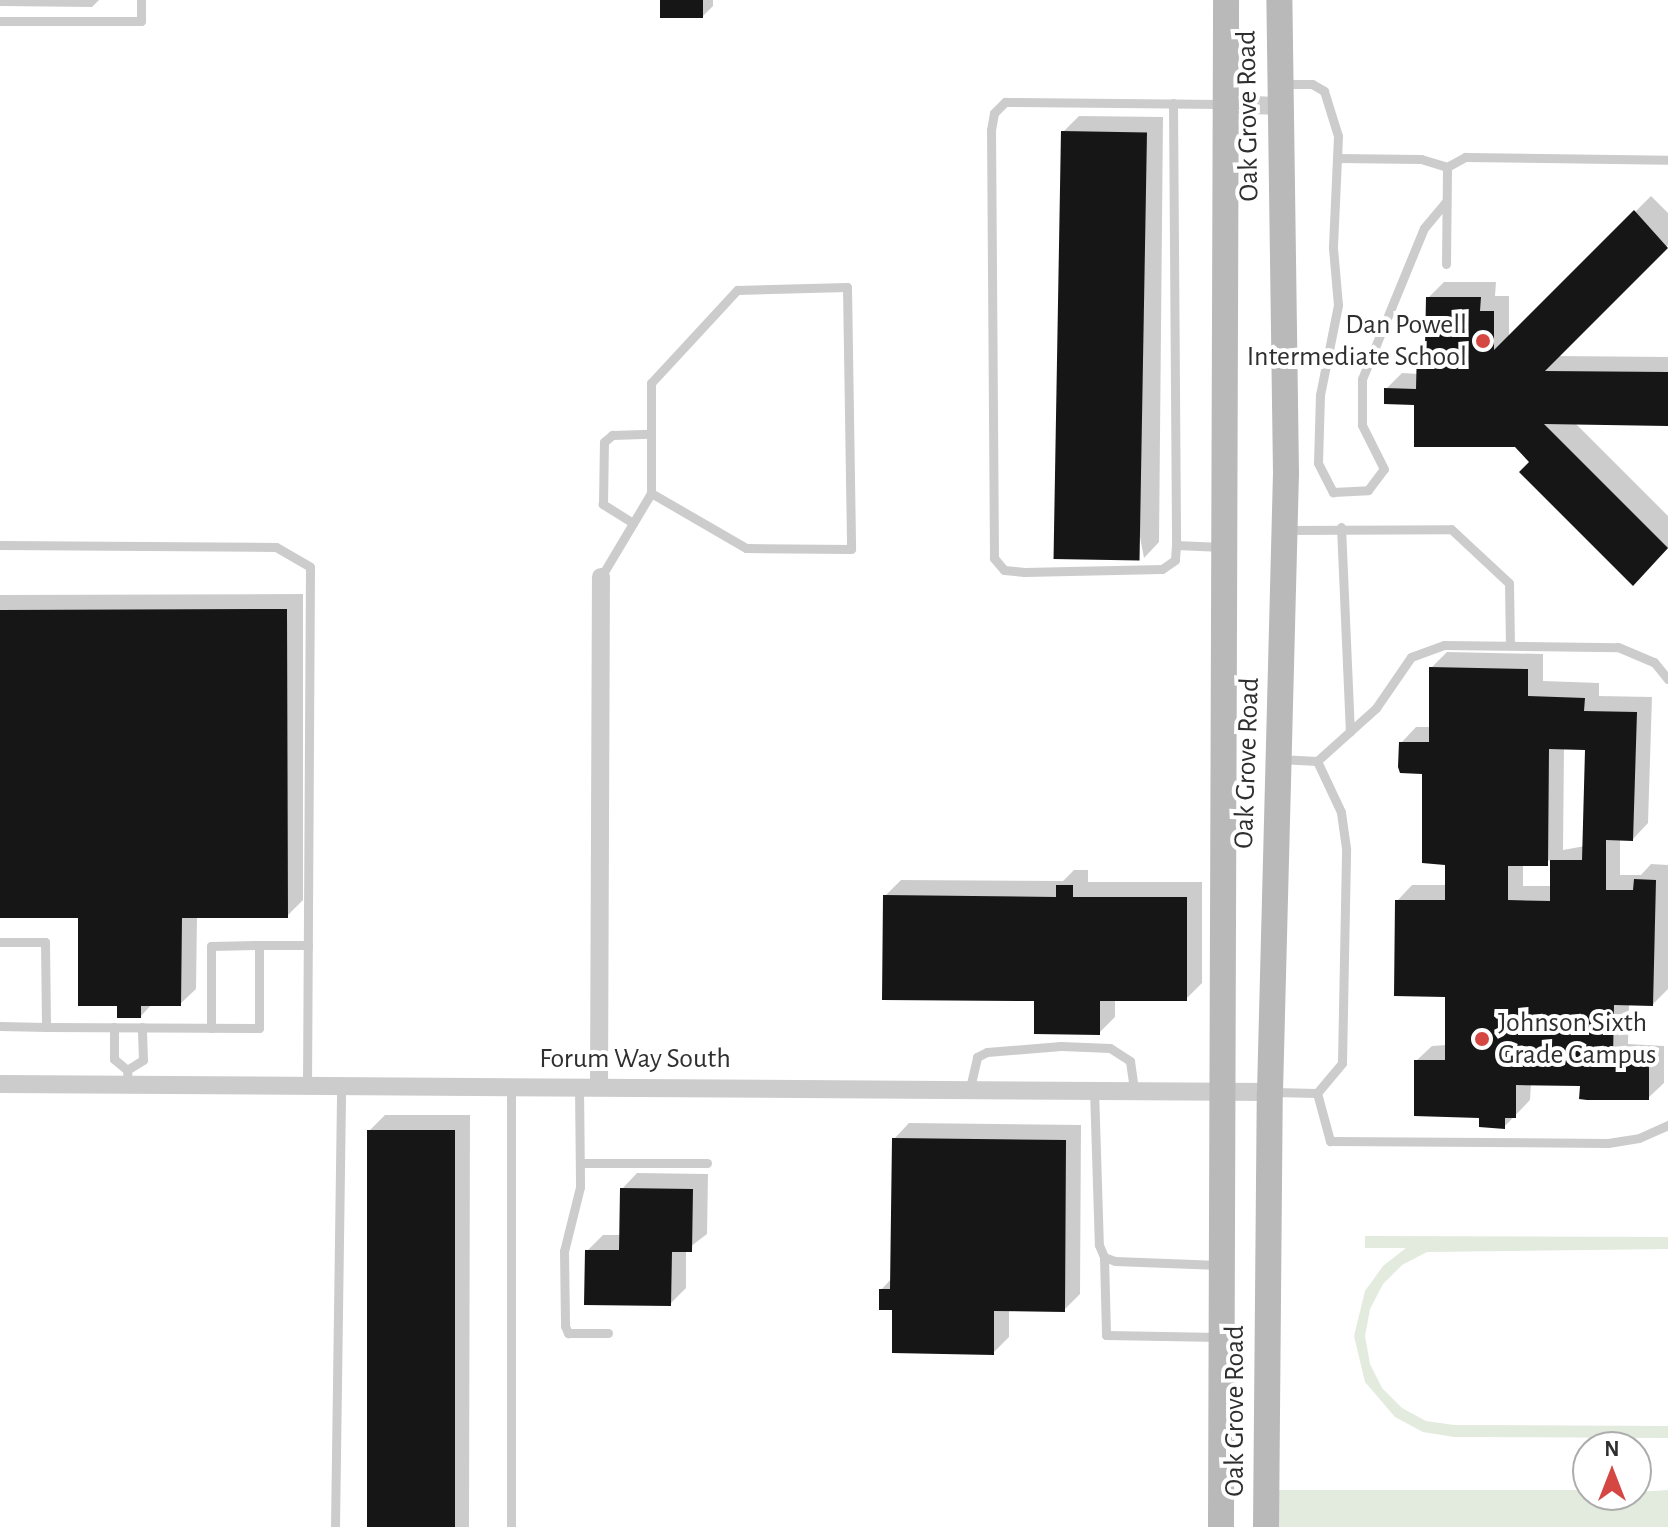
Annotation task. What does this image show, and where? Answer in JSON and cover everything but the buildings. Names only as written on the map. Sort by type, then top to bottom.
[{"type":"street","name":"Oak Grove Road","points":[[1221,1527],[1226,0]]},
{"type":"street","name":"Oak Grove Road","points":[[1266,1527],[1270,1092],[1285,530],[1279,0]]},
{"type":"street","points":[[1226,104],[1279,95]]},
{"type":"street","points":[[599,1087],[601,577]]},
{"type":"street","name":"Forum Way South","points":[[0,1084],[128,1077],[307,1085],[1270,1092]]},
{"type":"lane","points":[[0,21],[141,21],[141,0]]},
{"type":"lane","points":[[1279,95],[1312,84],[1324,91],[1335,113],[1337,158],[1333,248],[1338,305],[1320,395],[1318,463],[1333,492],[1368,490],[1384,469],[1362,425],[1362,379],[1424,228],[1446,202]]},
{"type":"lane","points":[[1173,103],[1175,560],[1162,569],[1004,570],[994,558],[991,539],[994,113],[1005,102],[1025,101],[1173,103],[1226,104]]},
{"type":"lane","points":[[1337,158],[1421,159],[1447,167],[1465,157],[1668,160]]},
{"type":"lane","points":[[1446,264],[1447,167]]},
{"type":"lane","points":[[601,577],[651,493],[651,383],[737,290],[847,287],[851,549],[746,548],[651,493]]},
{"type":"lane","points":[[633,523],[603,504],[604,442],[612,435],[650,434]]},
{"type":"lane","points":[[1341,527],[1350,732]]},
{"type":"lane","points":[[1285,530],[1341,527],[1451,529],[1509,583],[1510,645]]},
{"type":"lane","points":[[0,545],[276,547],[310,567],[307,1085]]},
{"type":"lane","points":[[1176,545],[1225,547]]},
{"type":"lane","points":[[1279,759],[1317,761],[1376,708],[1411,657],[1444,645],[1618,647],[1654,662],[1668,679]]},
{"type":"lane","points":[[1317,761],[1341,812],[1346,848],[1342,1063],[1317,1093]]},
{"type":"lane","points":[[0,942],[45,942],[46,1027]]},
{"type":"lane","points":[[0,1026],[259,1028],[259,945]]},
{"type":"lane","points":[[211,1028],[211,946],[308,945]]},
{"type":"lane","points":[[114,1027],[114,1059],[128,1077],[143,1060],[142,1027]]},
{"type":"lane","points":[[970,1088],[977,1057],[987,1052],[1061,1046],[1110,1048],[1130,1061],[1134,1089]]},
{"type":"lane","points":[[335,1527],[341,1085]]},
{"type":"lane","points":[[511,1086],[511,1527]]},
{"type":"lane","points":[[579,1087],[580,1187],[564,1251],[565,1326],[568,1333],[608,1333]]},
{"type":"lane","points":[[1094,1089],[1106,1335],[1222,1337]]},
{"type":"lane","points":[[1270,1092],[1317,1093]]},
{"type":"lane","points":[[1317,1093],[1330,1141],[1584,1144],[1639,1138],[1668,1125]]},
{"type":"lane","points":[[581,1163],[707,1163]]},
{"type":"lane","points":[[1104,1257],[1115,1261],[1222,1265]]},
{"type":"shaded area","points":[[1365,1236],[1668,1237],[1668,1249],[1427,1252],[1402,1265],[1383,1284],[1370,1309],[1365,1336],[1370,1364],[1382,1388],[1402,1408],[1426,1421],[1454,1425],[1668,1426],[1668,1438],[1652,1438],[1652,1431],[1572,1431],[1572,1438],[1454,1437],[1423,1432],[1395,1417],[1365,1382],[1354,1336],[1365,1291],[1383,1266],[1406,1248],[1365,1248]]},
{"type":"shaded area","points":[[1271,1490],[1572,1490],[1572,1511],[1652,1511],[1652,1491],[1668,1490],[1668,1527],[1272,1527]]},
{"type":"place","name":"Dan Powell Intermediate School","points":[[1483,341]]},
{"type":"place","name":"Johnson Sixth Grade Campus","points":[[1482,1039]]}]
